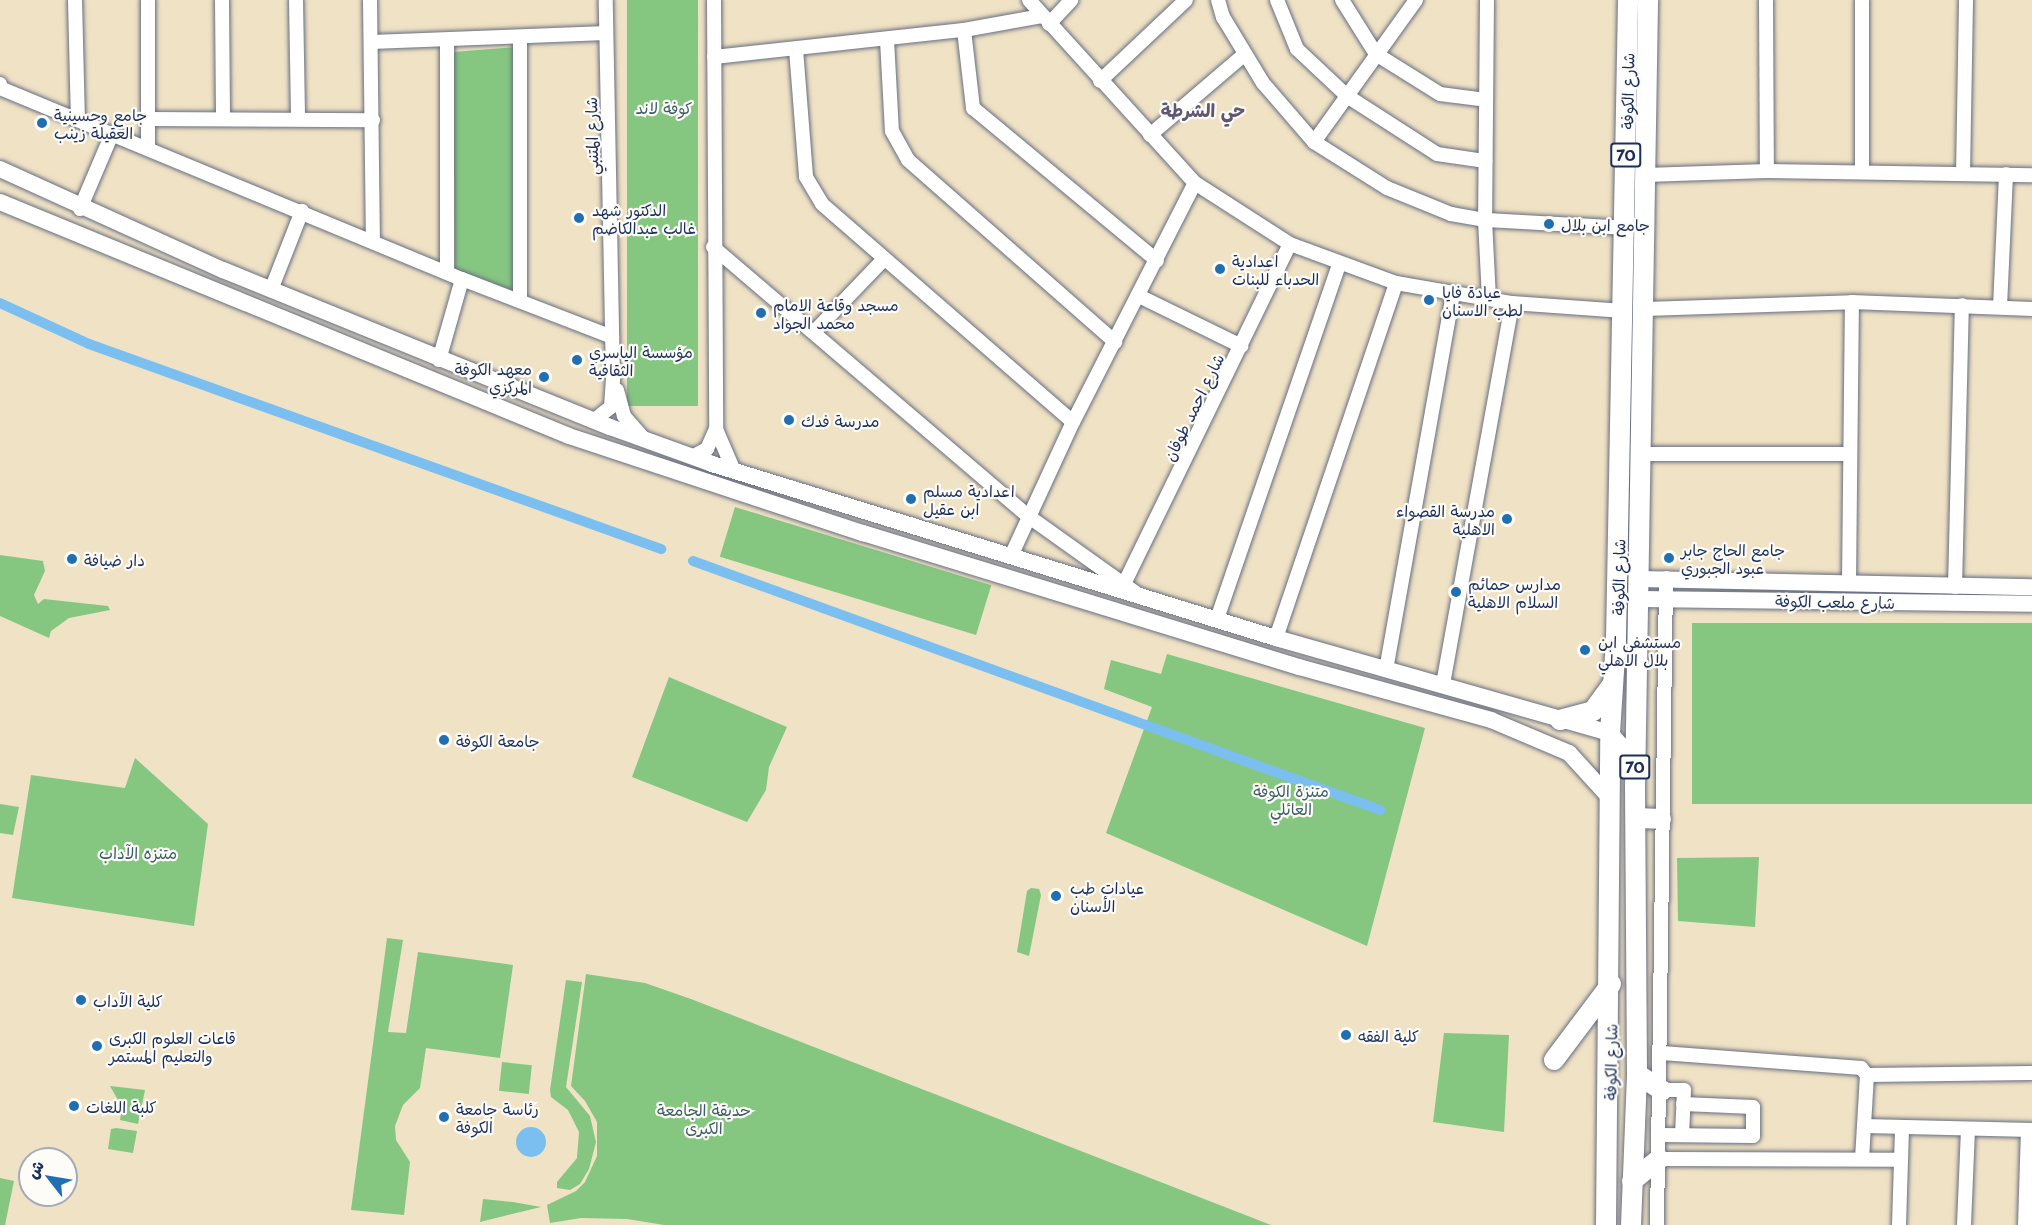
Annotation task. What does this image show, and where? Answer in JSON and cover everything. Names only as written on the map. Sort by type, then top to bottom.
[{"type":"highway","name":"شارع الكوفة","points":[[1606,1225],[1611,984],[1610,733],[1616,639],[1626,228],[1628,0]]},
{"type":"highway","name":"شارع الكوفة","points":[[1631,1225],[1637,1074],[1635,788],[1643,454],[1648,0]]},
{"type":"highway","points":[[1616,639],[1630,641],[1639,633]]},
{"type":"highway","points":[[1560,720],[1593,711],[1612,685]]},
{"type":"highway","points":[[1636,818],[1661,819]]},
{"type":"highway","points":[[1554,1060],[1611,984]]},
{"type":"highway","points":[[1637,1074],[1662,1090]]},
{"type":"highway","points":[[1609,1106],[1620,1113],[1636,1108]]},
{"type":"highway","points":[[1608,1157],[1621,1152],[1634,1157]]},
{"type":"highway","points":[[1632,1181],[1659,1159]]},
{"type":"main road","points":[[0,170],[99,217],[439,360],[593,421],[692,457],[1276,638],[1610,733],[1628,752],[1635,788]]},
{"type":"main road","points":[[0,202],[569,435],[863,533],[1521,731],[1569,753],[1611,799]]},
{"type":"main road","points":[[57,226],[73,222],[76,207]]},
{"type":"main road","points":[[91,240],[89,229],[99,217]]},
{"type":"main road","points":[[1044,587],[1053,578],[1048,568]]},
{"type":"main road","name":"شارع ملعب الكوفة","points":[[1640,579],[1849,582],[1955,587],[1982,595]]},
{"type":"main road","name":"شارع ملعب الكوفة","points":[[1639,599],[2024,595]]},
{"type":"main road","points":[[1521,731],[1534,724],[1530,710]]},
{"type":"street","points":[[75,0],[78,120]]},
{"type":"street","points":[[148,0],[148,148]]},
{"type":"street","points":[[222,0],[223,119]]},
{"type":"street","points":[[296,0],[297,119]]},
{"type":"street","points":[[370,0],[373,240]]},
{"type":"street","name":"شارع المتنبي","points":[[593,421],[611,408],[613,380],[606,0]]},
{"type":"street","points":[[714,0],[713,247],[716,429],[734,471]]},
{"type":"street","points":[[1029,0],[1100,81],[1195,183],[1290,244],[1339,264],[1396,283],[1512,303],[1624,311]]},
{"type":"street","points":[[714,57],[887,40],[1045,20],[1071,0]]},
{"type":"street","points":[[1100,81],[1186,0]]},
{"type":"street","points":[[1218,0],[1245,54],[1263,83],[1314,142],[1387,188],[1451,214],[1485,220],[1626,228]]},
{"type":"street","points":[[1277,0],[1297,49],[1347,96],[1437,154],[1485,161]]},
{"type":"street","points":[[1342,0],[1376,54],[1440,94],[1486,100]]},
{"type":"street","points":[[1487,0],[1485,220],[1489,299]]},
{"type":"street","points":[[1767,0],[1767,171]]},
{"type":"street","points":[[1862,0],[1862,172]]},
{"type":"street","points":[[1963,174],[1966,0]]},
{"type":"street","points":[[1314,142],[1412,2]]},
{"type":"street","points":[[964,30],[972,108],[1157,261]]},
{"type":"street","points":[[372,42],[447,41],[606,33]]},
{"type":"street","points":[[520,37],[520,301]]},
{"type":"street","points":[[887,40],[892,131],[908,160],[1115,342]]},
{"type":"street","points":[[447,41],[447,272]]},
{"type":"street","points":[[796,48],[806,177],[822,204],[883,260],[1073,422]]},
{"type":"street","points":[[1150,135],[1245,54]]},
{"type":"street","points":[[0,84],[0,88],[373,240],[462,279],[612,337]]},
{"type":"street","points":[[148,119],[373,120]]},
{"type":"street","points":[[76,207],[112,134]]},
{"type":"street","points":[[1645,175],[1767,171],[2032,175]]},
{"type":"street","points":[[2000,307],[2006,174]]},
{"type":"street","points":[[1011,556],[1073,422],[1195,183]]},
{"type":"street","points":[[271,290],[302,211]]},
{"type":"street","name":"شارع احمد طوفان","points":[[1124,584],[1290,244]]},
{"type":"street","points":[[713,247],[1028,516],[1139,596]]},
{"type":"street","points":[[814,332],[883,260]]},
{"type":"street","points":[[1217,619],[1339,264]]},
{"type":"street","points":[[439,360],[462,279]]},
{"type":"street","points":[[1276,638],[1396,283]]},
{"type":"street","points":[[1386,670],[1454,293]]},
{"type":"street","points":[[1138,296],[1241,345]]},
{"type":"street","points":[[1645,309],[1852,302],[2032,309]]},
{"type":"street","points":[[1849,582],[1852,302]]},
{"type":"street","points":[[1443,684],[1512,303]]},
{"type":"street","points":[[1955,587],[1962,305]]},
{"type":"street","name":"شارع المتنبي","points":[[613,380],[624,416],[644,440]]},
{"type":"street","points":[[692,457],[707,449],[716,429]]},
{"type":"street","points":[[1643,454],[1849,454]]},
{"type":"street","points":[[1657,1225],[1662,1090],[1661,819],[1666,578]]},
{"type":"street","points":[[1662,1053],[1851,1065],[1867,1074],[2032,1073]]},
{"type":"street","points":[[1862,1158],[1867,1074]]},
{"type":"street","points":[[1662,1090],[1684,1090],[1682,1135]]},
{"type":"street","points":[[1660,1135],[1753,1136],[1753,1107],[1683,1104]]},
{"type":"street","points":[[1864,1126],[1902,1129],[2030,1130],[2025,1225]]},
{"type":"street","points":[[1899,1225],[1902,1129]]},
{"type":"street","points":[[1964,1225],[1968,1130]]},
{"type":"street","points":[[1659,1159],[1862,1158],[1901,1160]]},
{"type":"green space","name":"كوفة لاند","points":[[627,0],[698,0],[698,406],[627,406]]},
{"type":"green space","points":[[517,47],[516,293],[455,270],[453,52]]},
{"type":"green space","points":[[735,507],[991,585],[976,635],[720,557]]},
{"type":"green space","points":[[0,555],[43,561],[45,571],[34,595],[38,604],[44,599],[108,606],[110,610],[69,618],[51,631],[49,638],[0,616]]},
{"type":"green space","points":[[1692,623],[2032,623],[2032,804],[1692,804]]},
{"type":"green space","name":"متنزة الكوفة العائلي","points":[[1167,654],[1425,728],[1367,946],[1106,833],[1152,707],[1104,689],[1111,660],[1161,674]]},
{"type":"green space","points":[[669,677],[787,727],[769,767],[766,790],[747,822],[632,777]]},
{"type":"green space","name":"متنزه الآداب","points":[[135,758],[208,824],[194,926],[12,898],[31,775],[125,788]]},
{"type":"green space","points":[[0,804],[19,807],[13,835],[0,833]]},
{"type":"green space","points":[[1759,857],[1755,927],[1678,921],[1677,858]]},
{"type":"green space","points":[[1031,888],[1039,889],[1041,895],[1029,956],[1017,952],[1027,891]]},
{"type":"green space","points":[[387,938],[403,940],[388,1032],[406,1033],[418,952],[513,965],[500,1058],[426,1048],[420,1088],[403,1105],[395,1126],[396,1140],[410,1162],[404,1215],[351,1210]]},
{"type":"green space","name":"حديقة الجامعة الكبرى","points":[[586,974],[645,983],[691,999],[1271,1225],[664,1225],[627,1219],[581,1218],[550,1223],[547,1205],[576,1191],[585,1182],[597,1156],[597,1122],[585,1101],[571,1086]]},
{"type":"green space","points":[[566,980],[582,982],[566,1087],[590,1116],[596,1142],[589,1169],[580,1184],[570,1190],[557,1188],[557,1182],[577,1158],[579,1132],[568,1110],[551,1097],[550,1090]]},
{"type":"green space","points":[[1444,1033],[1509,1035],[1504,1132],[1433,1122]]},
{"type":"green space","points":[[502,1062],[532,1065],[529,1094],[499,1091]]},
{"type":"green space","points":[[110,1086],[145,1090],[138,1124],[120,1120],[122,1107]]},
{"type":"green space","points":[[111,1129],[137,1131],[133,1153],[108,1149]]},
{"type":"green space","points":[[0,1178],[14,1181],[5,1225],[0,1225]]},
{"type":"green space","points":[[483,1199],[513,1202],[541,1207],[480,1222]]},
{"type":"water","points":[[531,1127],[542,1131],[546,1142],[542,1153],[531,1157],[520,1153],[516,1142],[520,1131]]},
{"type":"waterway","points":[[0,303],[89,344],[661,549]]},
{"type":"waterway","points":[[693,561],[1380,810]]},
{"type":"place","name":"جامع وحسينية العقيلة زينب","points":[[42,123]]},
{"type":"place","name":"الدكتور شهد غالب عبدالكاضم","points":[[579,218]]},
{"type":"place","name":"جامع ابن بلال","points":[[1549,224]]},
{"type":"place","name":"اعدادية الحدباء للبنات","points":[[1220,269]]},
{"type":"place","name":"عيادة فايا لطب الاسنان","points":[[1429,300]]},
{"type":"place","name":"مسجد وقاعة الامام محمد الجواد","points":[[761,313]]},
{"type":"place","name":"مؤسسة الياسري الثقافية","points":[[577,360]]},
{"type":"place","name":"معهد الكوفة المركزي","points":[[544,377]]},
{"type":"place","name":"مدرسة فدك","points":[[789,420]]},
{"type":"place","name":"اعدادية مسلم ابن عقيل","points":[[911,499]]},
{"type":"place","name":"مدرسة القصواء الاهلية","points":[[1507,519]]},
{"type":"place","name":"جامع الحاج جابر عبود الجبوري","points":[[1669,558]]},
{"type":"place","name":"دار ضيافة","points":[[72,559]]},
{"type":"place","name":"مدارس حمائم السلام الاهلية","points":[[1456,592]]},
{"type":"place","name":"مستشفى ابن بلال الاهلي","points":[[1585,650]]},
{"type":"place","name":"جامعة الكوفة","points":[[444,740]]},
{"type":"place","name":"عيادات طب الأسنان","points":[[1056,896]]},
{"type":"place","name":"كلية الآداب","points":[[81,1000]]},
{"type":"place","name":"كلية الفقه","points":[[1346,1035]]},
{"type":"place","name":"قاعات العلوم الكبرى والتعليم المستمر","points":[[97,1046]]},
{"type":"place","name":"كلبة اللغات","points":[[74,1106]]},
{"type":"place","name":"رئاسة جامعة الكوفة","points":[[444,1117]]},
{"type":"district","name":"حي الشرطة","points":[[1203,110]]}]
